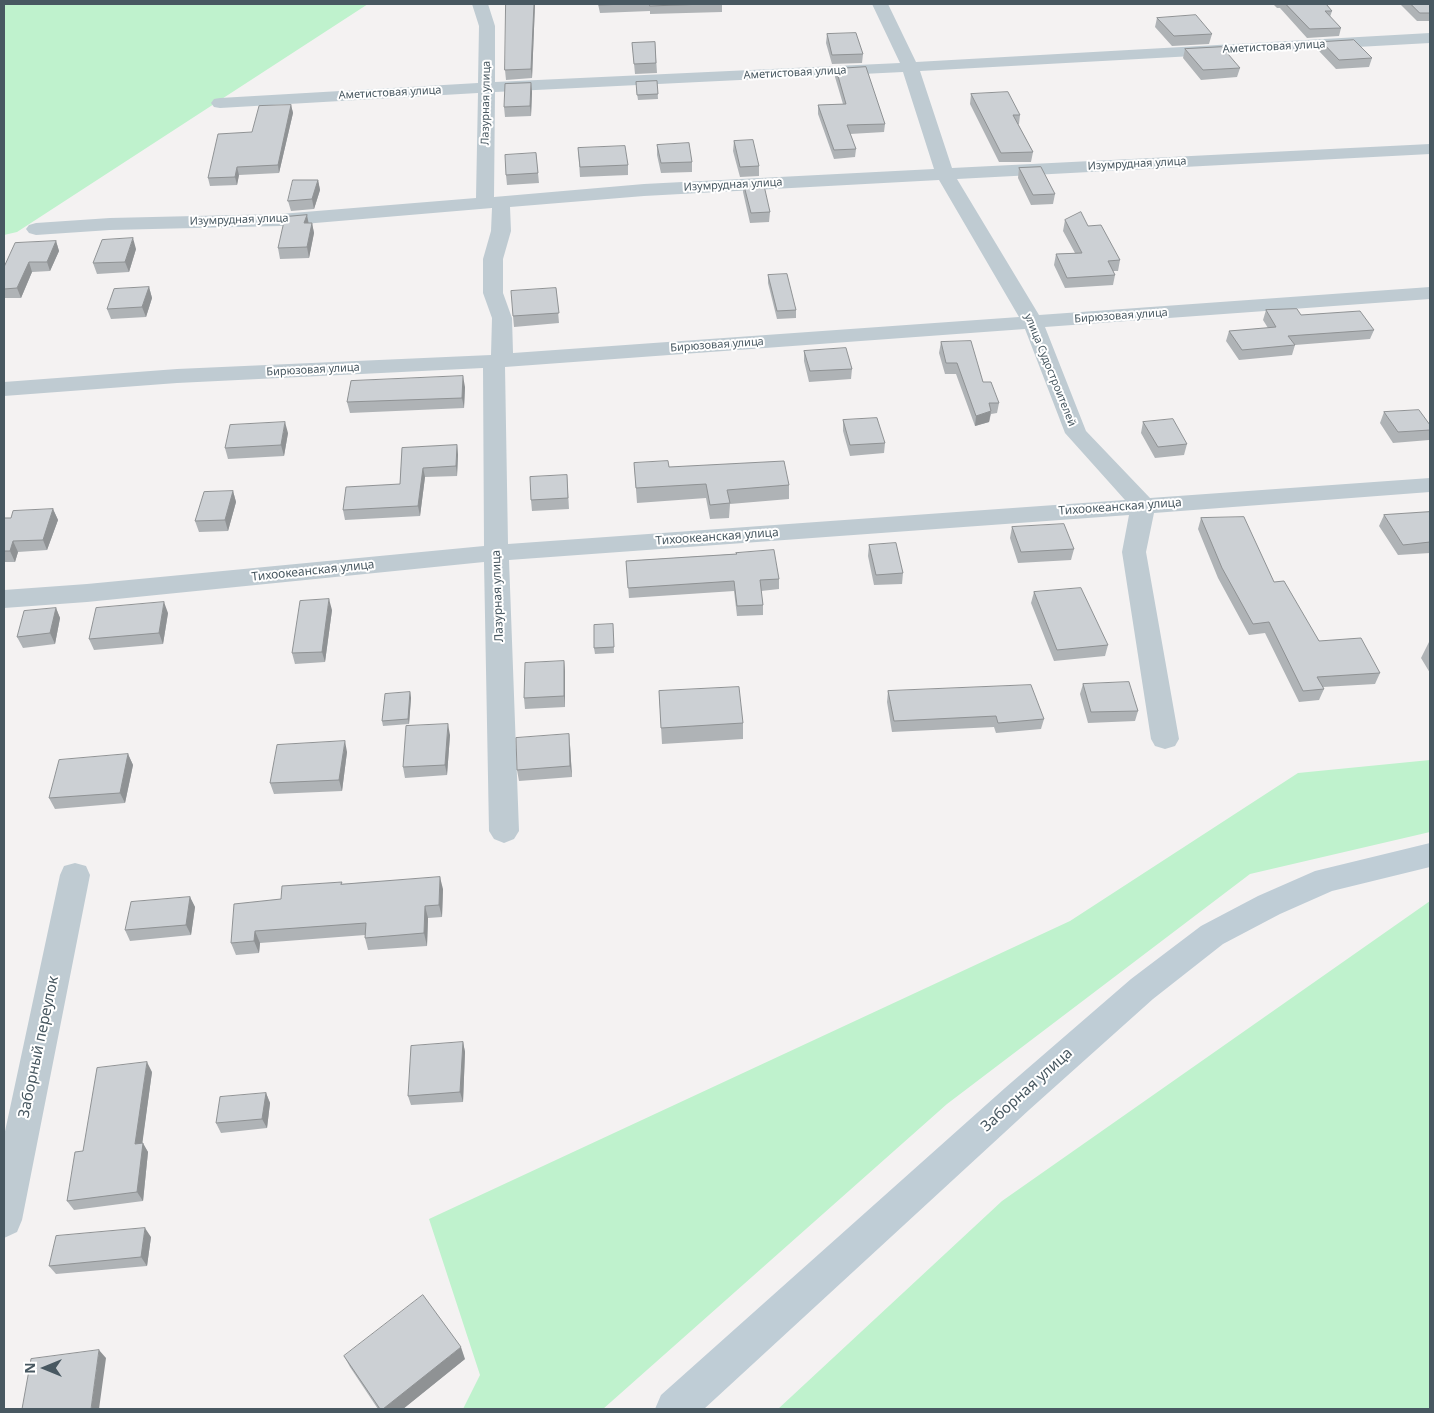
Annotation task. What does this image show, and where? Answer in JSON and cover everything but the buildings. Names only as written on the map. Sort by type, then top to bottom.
[{"type":"street","name":"Лазурная улица","points":[[480,4],[487,26],[486,88],[493,204],[501,231],[492,259],[492,293],[502,318],[498,360],[496,553],[504,831]]},
{"type":"street","name":"улица Судостроителей","points":[[880,4],[910,67],[945,174],[1032,322],[1076,433],[1143,505]]},
{"type":"street","name":"Аметистовая улица","points":[[220,103],[339,95],[910,67],[1430,38]]},
{"type":"street","name":"Изумрудная улица","points":[[36,229],[110,224],[280,220],[493,204],[644,190],[1430,149]]},
{"type":"street","name":"Бирюзовая улица","points":[[4,389],[177,376],[498,360],[1430,293]]},
{"type":"street","name":"Тихоокеанская улица","points":[[4,599],[97,592],[496,553],[1430,485]]},
{"type":"street","points":[[1143,505],[1134,552],[1165,740]]},
{"type":"street","name":"Заборная улица","points":[[675,1409],[1017,1099],[1142,989],[1212,935],[1269,905],[1326,880],[1430,855]]},
{"type":"street","name":"Заборный переулок","points":[[4,1220],[75,875]]},
{"type":"green space","points":[[4,4],[368,4],[17,232],[4,235]]},
{"type":"green space","points":[[1430,760],[1430,832],[1250,874],[947,1104],[603,1409],[463,1409],[480,1375],[429,1219],[1070,921],[1298,773]]},
{"type":"green space","points":[[1430,901],[1430,1409],[778,1409],[1002,1201]]}]
